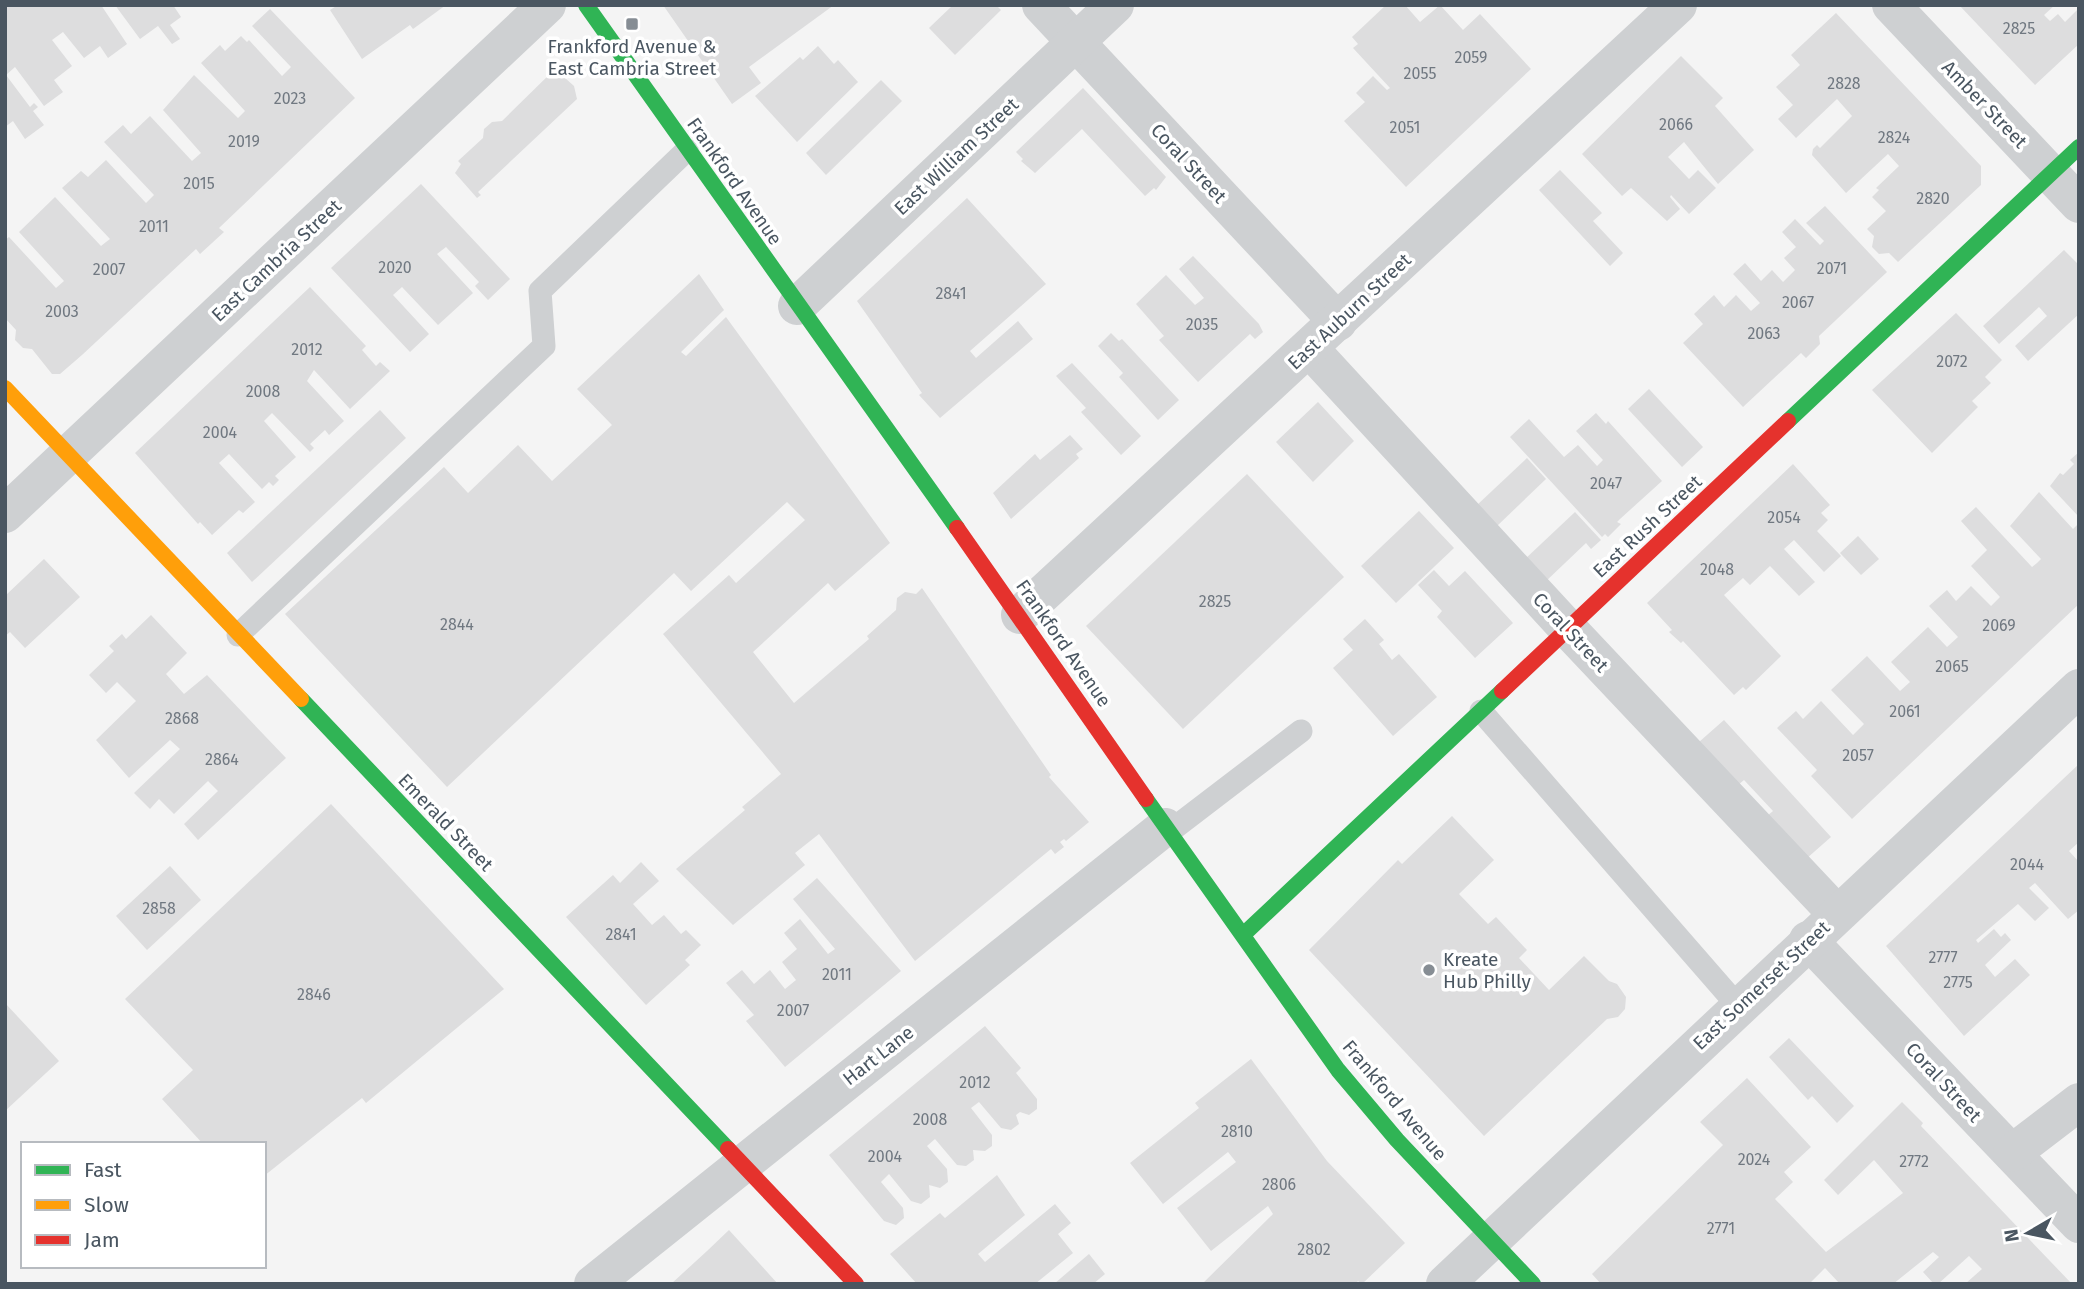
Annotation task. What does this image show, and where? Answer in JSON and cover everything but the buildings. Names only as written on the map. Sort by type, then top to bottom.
[{"type":"street","name":"East Cambria Street","points":[[5,514],[547,5]]},
{"type":"street","name":"Frankford Avenue","points":[[586,5],[797,306],[1020,615],[1167,830],[1363,1102],[1533,1284]]},
{"type":"street","name":"Coral Street","points":[[1041,5],[1338,322]]},
{"type":"street","name":"East William Street","points":[[797,306],[1115,5]]},
{"type":"street","name":"East Auburn Street","points":[[1020,615],[1678,5]]},
{"type":"street","name":"Amber Street","points":[[1891,5],[2079,204]]},
{"type":"street","name":"East Rush Street","points":[[1244,934],[2079,147]]},
{"type":"street","name":"Coral Street","points":[[1309,348],[1836,914]]},
{"type":"street","name":"Emerald Street","points":[[5,388],[856,1284]]},
{"type":"street","name":"East Somerset Street","points":[[1445,1284],[2079,688]]},
{"type":"street","name":"Hart Lane","points":[[593,1284],[743,1162],[1167,830]]},
{"type":"street","name":"Coral Street","points":[[1808,940],[2079,1224]]},
{"type":"street","points":[[2012,1153],[2079,1102]]},
{"type":"lane","points":[[238,635],[544,346],[540,291],[687,149]]},
{"type":"lane","points":[[1481,711],[1738,1006]]},
{"type":"lane","points":[[1167,830],[1301,731]]},
{"type":"traffic: fast","points":[[586,5],[957,528]]},
{"type":"traffic: fast","points":[[1788,421],[2079,147]]},
{"type":"traffic: fast","points":[[1244,934],[1502,691]]},
{"type":"traffic: fast","points":[[301,699],[728,1149]]},
{"type":"traffic: fast","points":[[1146,799],[1338,1070],[1397,1140],[1533,1284]]},
{"type":"traffic: slow","points":[[5,388],[301,699]]},
{"type":"traffic: jam","points":[[1502,691],[1788,421]]},
{"type":"traffic: jam","points":[[957,528],[1146,799]]},
{"type":"traffic: jam","points":[[728,1149],[856,1284]]},
{"type":"place","name":"Frankford Avenue & East Cambria Street","points":[[632,24]]},
{"type":"place","name":"Kreate Hub Philly","points":[[1429,970]]}]
